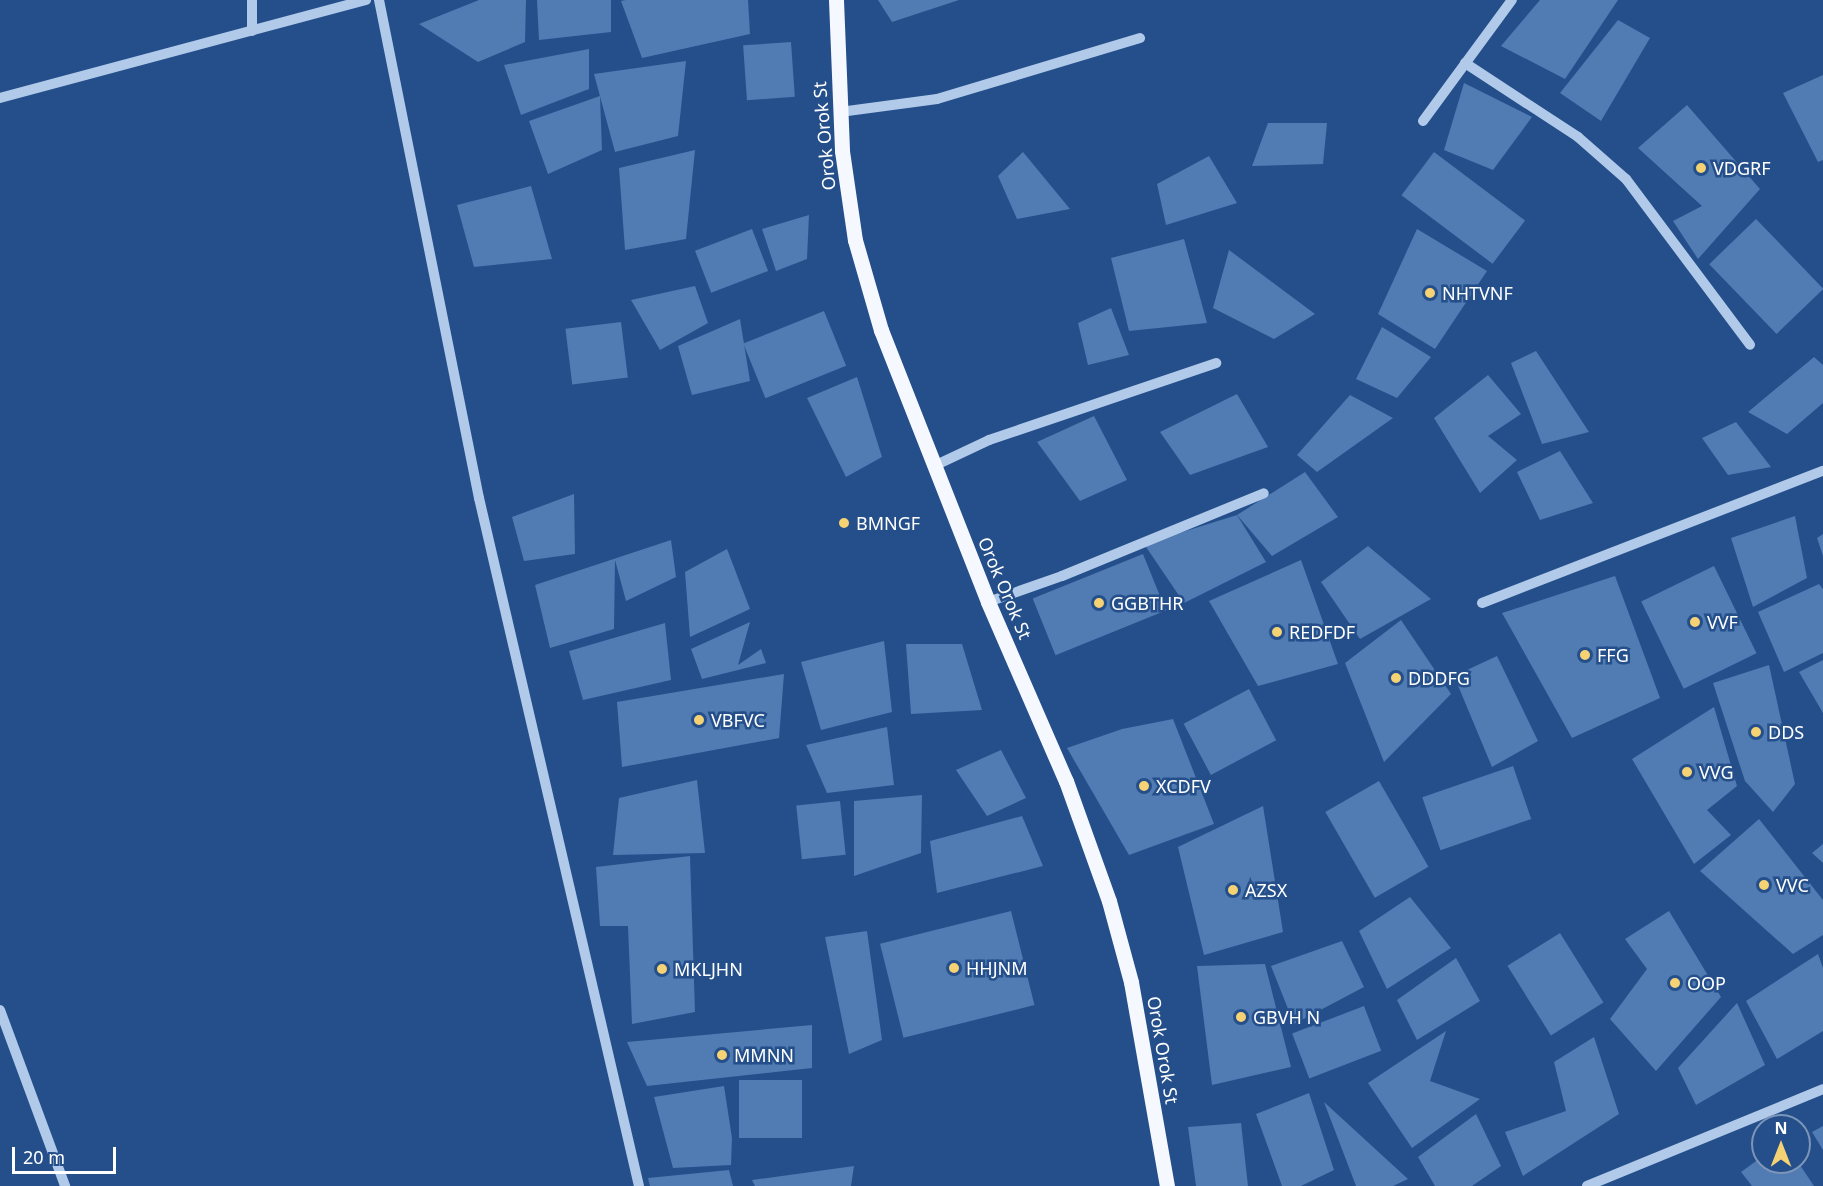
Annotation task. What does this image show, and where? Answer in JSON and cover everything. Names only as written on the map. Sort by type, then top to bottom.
[{"type":"main road","name":"Orok Orok St","points":[[836,0],[842,150],[855,240],[881,330],[988,602],[1066,781],[1109,901],[1131,981],[1167,1186]]},
{"type":"street","points":[[252,0],[252,31]]},
{"type":"street","points":[[0,98],[366,0]]},
{"type":"street","points":[[379,0],[479,498],[639,1186]]},
{"type":"street","points":[[1423,121],[1512,0]]},
{"type":"street","points":[[840,112],[938,99],[1140,38]]},
{"type":"street","points":[[1465,63],[1578,137],[1626,179],[1749,345]]},
{"type":"street","points":[[934,466],[989,440],[1216,363]]},
{"type":"street","points":[[1482,603],[1823,471]]},
{"type":"street","points":[[988,602],[1062,576],[1264,493]]},
{"type":"street","points":[[0,1010],[65,1186]]},
{"type":"street","points":[[1587,1186],[1823,1089]]},
{"type":"building","points":[[479,0],[526,0],[525,42],[478,62],[419,24]]},
{"type":"building","points":[[537,0],[611,0],[611,32],[539,40]]},
{"type":"building","points":[[748,0],[750,34],[642,58],[621,1]]},
{"type":"building","points":[[878,0],[959,0],[892,22]]},
{"type":"building","points":[[1540,0],[1618,0],[1565,79],[1501,46]]},
{"type":"building","points":[[1618,20],[1650,38],[1601,121],[1560,93]]},
{"type":"building","points":[[791,42],[795,97],[747,100],[743,45]]},
{"type":"building","points":[[589,49],[589,89],[521,115],[504,65]]},
{"type":"building","points":[[686,61],[678,136],[615,152],[594,74]]},
{"type":"building","points":[[1823,75],[1823,160],[1818,162],[1783,93]]},
{"type":"building","points":[[1464,83],[1532,117],[1493,170],[1444,150]]},
{"type":"building","points":[[600,96],[602,150],[548,174],[529,121]]},
{"type":"building","name":"VDGRF","points":[[1687,105],[1760,189],[1698,259],[1673,221],[1702,206],[1638,148]]},
{"type":"building","points":[[1268,123],[1327,123],[1323,164],[1252,166]]},
{"type":"building","points":[[695,150],[686,239],[625,250],[619,168]]},
{"type":"building","points":[[1023,152],[1070,209],[1017,219],[998,176]]},
{"type":"building","points":[[1434,152],[1525,221],[1493,264],[1402,195]]},
{"type":"building","points":[[1209,156],[1237,203],[1166,225],[1157,184]]},
{"type":"building","points":[[531,186],[552,259],[474,267],[457,205]]},
{"type":"building","points":[[809,215],[807,259],[776,271],[762,229]]},
{"type":"building","points":[[1756,219],[1823,288],[1777,334],[1709,264]]},
{"type":"building","points":[[752,229],[768,271],[711,293],[695,251]]},
{"type":"building","name":"NHTVNF","points":[[1417,229],[1487,271],[1435,349],[1378,314]]},
{"type":"building","points":[[1184,239],[1207,323],[1129,331],[1111,258]]},
{"type":"building","points":[[1229,250],[1315,314],[1274,339],[1213,308]]},
{"type":"building","points":[[695,286],[708,323],[660,350],[631,300]]},
{"type":"building","points":[[1111,308],[1129,355],[1088,365],[1078,323]]},
{"type":"building","points":[[824,311],[846,366],[765,398],[743,344]]},
{"type":"building","points":[[740,319],[750,381],[692,395],[678,346]]},
{"type":"building","points":[[621,322],[628,378],[572,384],[565,329]]},
{"type":"building","points":[[1382,327],[1431,357],[1397,398],[1356,379]]},
{"type":"building","points":[[1536,351],[1589,432],[1542,444],[1511,363]]},
{"type":"building","points":[[1814,357],[1823,365],[1823,403],[1787,434],[1748,412]]},
{"type":"building","points":[[1488,375],[1521,414],[1488,436],[1517,460],[1480,493],[1434,418]]},
{"type":"building","points":[[857,377],[882,457],[846,477],[807,398]]},
{"type":"building","points":[[1237,394],[1268,447],[1190,475],[1160,432]]},
{"type":"building","points":[[1350,395],[1393,418],[1317,472],[1297,455]]},
{"type":"building","points":[[1094,416],[1127,480],[1080,501],[1037,442]]},
{"type":"building","points":[[1736,422],[1771,467],[1728,475],[1702,438]]},
{"type":"building","points":[[1560,451],[1593,503],[1540,520],[1517,472]]},
{"type":"building","points":[[1305,472],[1338,517],[1272,556],[1237,515]]},
{"type":"building","points":[[574,494],[575,554],[524,561],[512,517]]},
{"type":"building","points":[[1237,515],[1266,562],[1184,603],[1144,544]]},
{"type":"building","points":[[1795,516],[1807,578],[1753,607],[1731,538]]},
{"type":"building","points":[[1823,534],[1823,556],[1817,538]]},
{"type":"building","points":[[671,540],[676,577],[626,601],[615,560],[614,629],[550,648],[535,585]]},
{"type":"building","points":[[1368,546],[1431,599],[1360,639],[1321,582]]},
{"type":"building","points":[[727,549],[750,609],[690,637],[685,572]]},
{"type":"building","name":"GGBTHR","points":[[1143,554],[1166,611],[1056,655],[1033,599]]},
{"type":"building","name":"REDFDF","points":[[1301,560],[1338,664],[1258,686],[1209,601]]},
{"type":"building","name":"VVF","points":[[1714,566],[1757,653],[1684,689],[1641,602]]},
{"type":"building","name":"FFG","points":[[1615,576],[1660,698],[1572,738],[1502,613]]},
{"type":"building","points":[[1819,584],[1823,589],[1823,653],[1784,672],[1758,612]]},
{"type":"building","name":"DDDFG","points":[[1401,620],[1451,694],[1384,762],[1345,663]]},
{"type":"building","points":[[750,622],[738,665],[761,649],[766,663],[702,679],[691,649]]},
{"type":"building","points":[[665,623],[671,680],[583,700],[569,651]]},
{"type":"building","points":[[884,641],[892,712],[821,730],[801,662]]},
{"type":"building","points":[[906,644],[962,644],[982,710],[911,714]]},
{"type":"building","points":[[1497,656],[1538,741],[1492,767],[1454,676]]},
{"type":"building","points":[[1823,660],[1823,713],[1799,672]]},
{"type":"building","name":"DDS","points":[[1769,665],[1795,784],[1773,812],[1745,781],[1713,683]]},
{"type":"building","name":"VBFVC","points":[[784,674],[779,738],[622,767],[617,702]]},
{"type":"building","points":[[1249,689],[1276,740],[1211,775],[1184,724]]},
{"type":"building","name":"VVG","points":[[1714,707],[1737,786],[1707,810],[1731,835],[1694,864],[1632,759]]},
{"type":"building","name":"XCDFV","points":[[1173,719],[1214,824],[1129,855],[1067,748],[1122,729]]},
{"type":"building","points":[[887,727],[894,785],[827,793],[806,745]]},
{"type":"building","points":[[1001,750],[1026,798],[987,816],[956,770]]},
{"type":"building","points":[[1513,766],[1531,819],[1440,850],[1422,797]]},
{"type":"building","points":[[697,780],[705,853],[613,855],[619,798]]},
{"type":"building","points":[[1379,781],[1428,867],[1375,898],[1325,812]]},
{"type":"building","points":[[922,795],[921,853],[854,876],[854,801]]},
{"type":"building","points":[[840,801],[846,855],[802,859],[796,806]]},
{"type":"building","name":"AZSX","points":[[1263,806],[1283,932],[1204,955],[1178,847]]},
{"type":"building","points":[[1022,816],[1043,866],[937,893],[930,841]]},
{"type":"building","name":"VVC","points":[[1759,819],[1823,900],[1823,935],[1793,954],[1700,871]]},
{"type":"building","points":[[1823,844],[1823,863],[1812,853]]},
{"type":"building","name":"MKLJHN","points":[[690,856],[695,1012],[632,1024],[628,926],[600,926],[596,867]]},
{"type":"building","points":[[1410,897],[1451,948],[1387,989],[1359,931]]},
{"type":"building","name":"HHJNM","points":[[1011,911],[1034,1005],[903,1038],[880,944]]},
{"type":"building","name":"OOP","points":[[1669,911],[1721,997],[1656,1071],[1610,1019],[1647,969],[1625,939]]},
{"type":"building","points":[[867,931],[882,1040],[849,1054],[825,937]]},
{"type":"building","points":[[1560,933],[1603,1003],[1551,1035],[1507,966]]},
{"type":"building","points":[[1342,941],[1364,987],[1294,1024],[1271,966]]},
{"type":"building","points":[[1818,954],[1823,968],[1823,1031],[1777,1059],[1746,1001]]},
{"type":"building","points":[[1456,958],[1480,1001],[1417,1040],[1397,1000]]},
{"type":"building","name":"GBVH N","points":[[1265,964],[1291,1067],[1212,1085],[1197,966]]},
{"type":"building","points":[[1737,1003],[1765,1065],[1696,1105],[1678,1068]]},
{"type":"building","points":[[1364,1006],[1381,1051],[1309,1078],[1292,1034]]},
{"type":"building","name":"MMNN","points":[[812,1025],[812,1068],[647,1086],[627,1042]]},
{"type":"building","points":[[1446,1031],[1430,1081],[1480,1099],[1412,1148],[1368,1083]]},
{"type":"building","points":[[1594,1037],[1619,1114],[1523,1176],[1505,1132],[1566,1111],[1554,1062]]},
{"type":"building","points":[[739,1080],[802,1080],[802,1138],[739,1138]]},
{"type":"building","points":[[724,1086],[732,1138],[731,1165],[673,1168],[654,1097]]},
{"type":"building","points":[[1309,1093],[1334,1170],[1301,1186],[1282,1186],[1256,1114]]},
{"type":"building","points":[[1324,1102],[1408,1179],[1393,1186],[1356,1186]]},
{"type":"building","points":[[1476,1114],[1501,1166],[1472,1186],[1435,1186],[1418,1157]]},
{"type":"building","points":[[1241,1123],[1248,1186],[1196,1186],[1188,1127]]},
{"type":"building","points":[[1823,1126],[1823,1150],[1812,1132]]},
{"type":"building","points":[[1751,1165],[1751,1174],[1806,1174],[1814,1186],[1752,1186],[1741,1172]]},
{"type":"building","points":[[854,1166],[851,1186],[755,1186],[752,1180]]},
{"type":"building","points":[[729,1170],[733,1186],[650,1186],[648,1178]]},
{"type":"place","name":"VDGRF","points":[[1701,168]]},
{"type":"place","name":"NHTVNF","points":[[1430,293]]},
{"type":"place","name":"BMNGF","points":[[844,523]]},
{"type":"place","name":"GGBTHR","points":[[1099,603]]},
{"type":"place","name":"VVF","points":[[1695,622]]},
{"type":"place","name":"REDFDF","points":[[1277,632]]},
{"type":"place","name":"FFG","points":[[1585,655]]},
{"type":"place","name":"DDDFG","points":[[1396,678]]},
{"type":"place","name":"VBFVC","points":[[699,720]]},
{"type":"place","name":"DDS","points":[[1756,732]]},
{"type":"place","name":"VVG","points":[[1687,772]]},
{"type":"place","name":"XCDFV","points":[[1144,786]]},
{"type":"place","name":"VVC","points":[[1764,885]]},
{"type":"place","name":"AZSX","points":[[1233,890]]},
{"type":"place","name":"HHJNM","points":[[954,968]]},
{"type":"place","name":"MKLJHN","points":[[662,969]]},
{"type":"place","name":"OOP","points":[[1675,983]]},
{"type":"place","name":"GBVH N","points":[[1241,1017]]},
{"type":"place","name":"MMNN","points":[[722,1055]]}]
